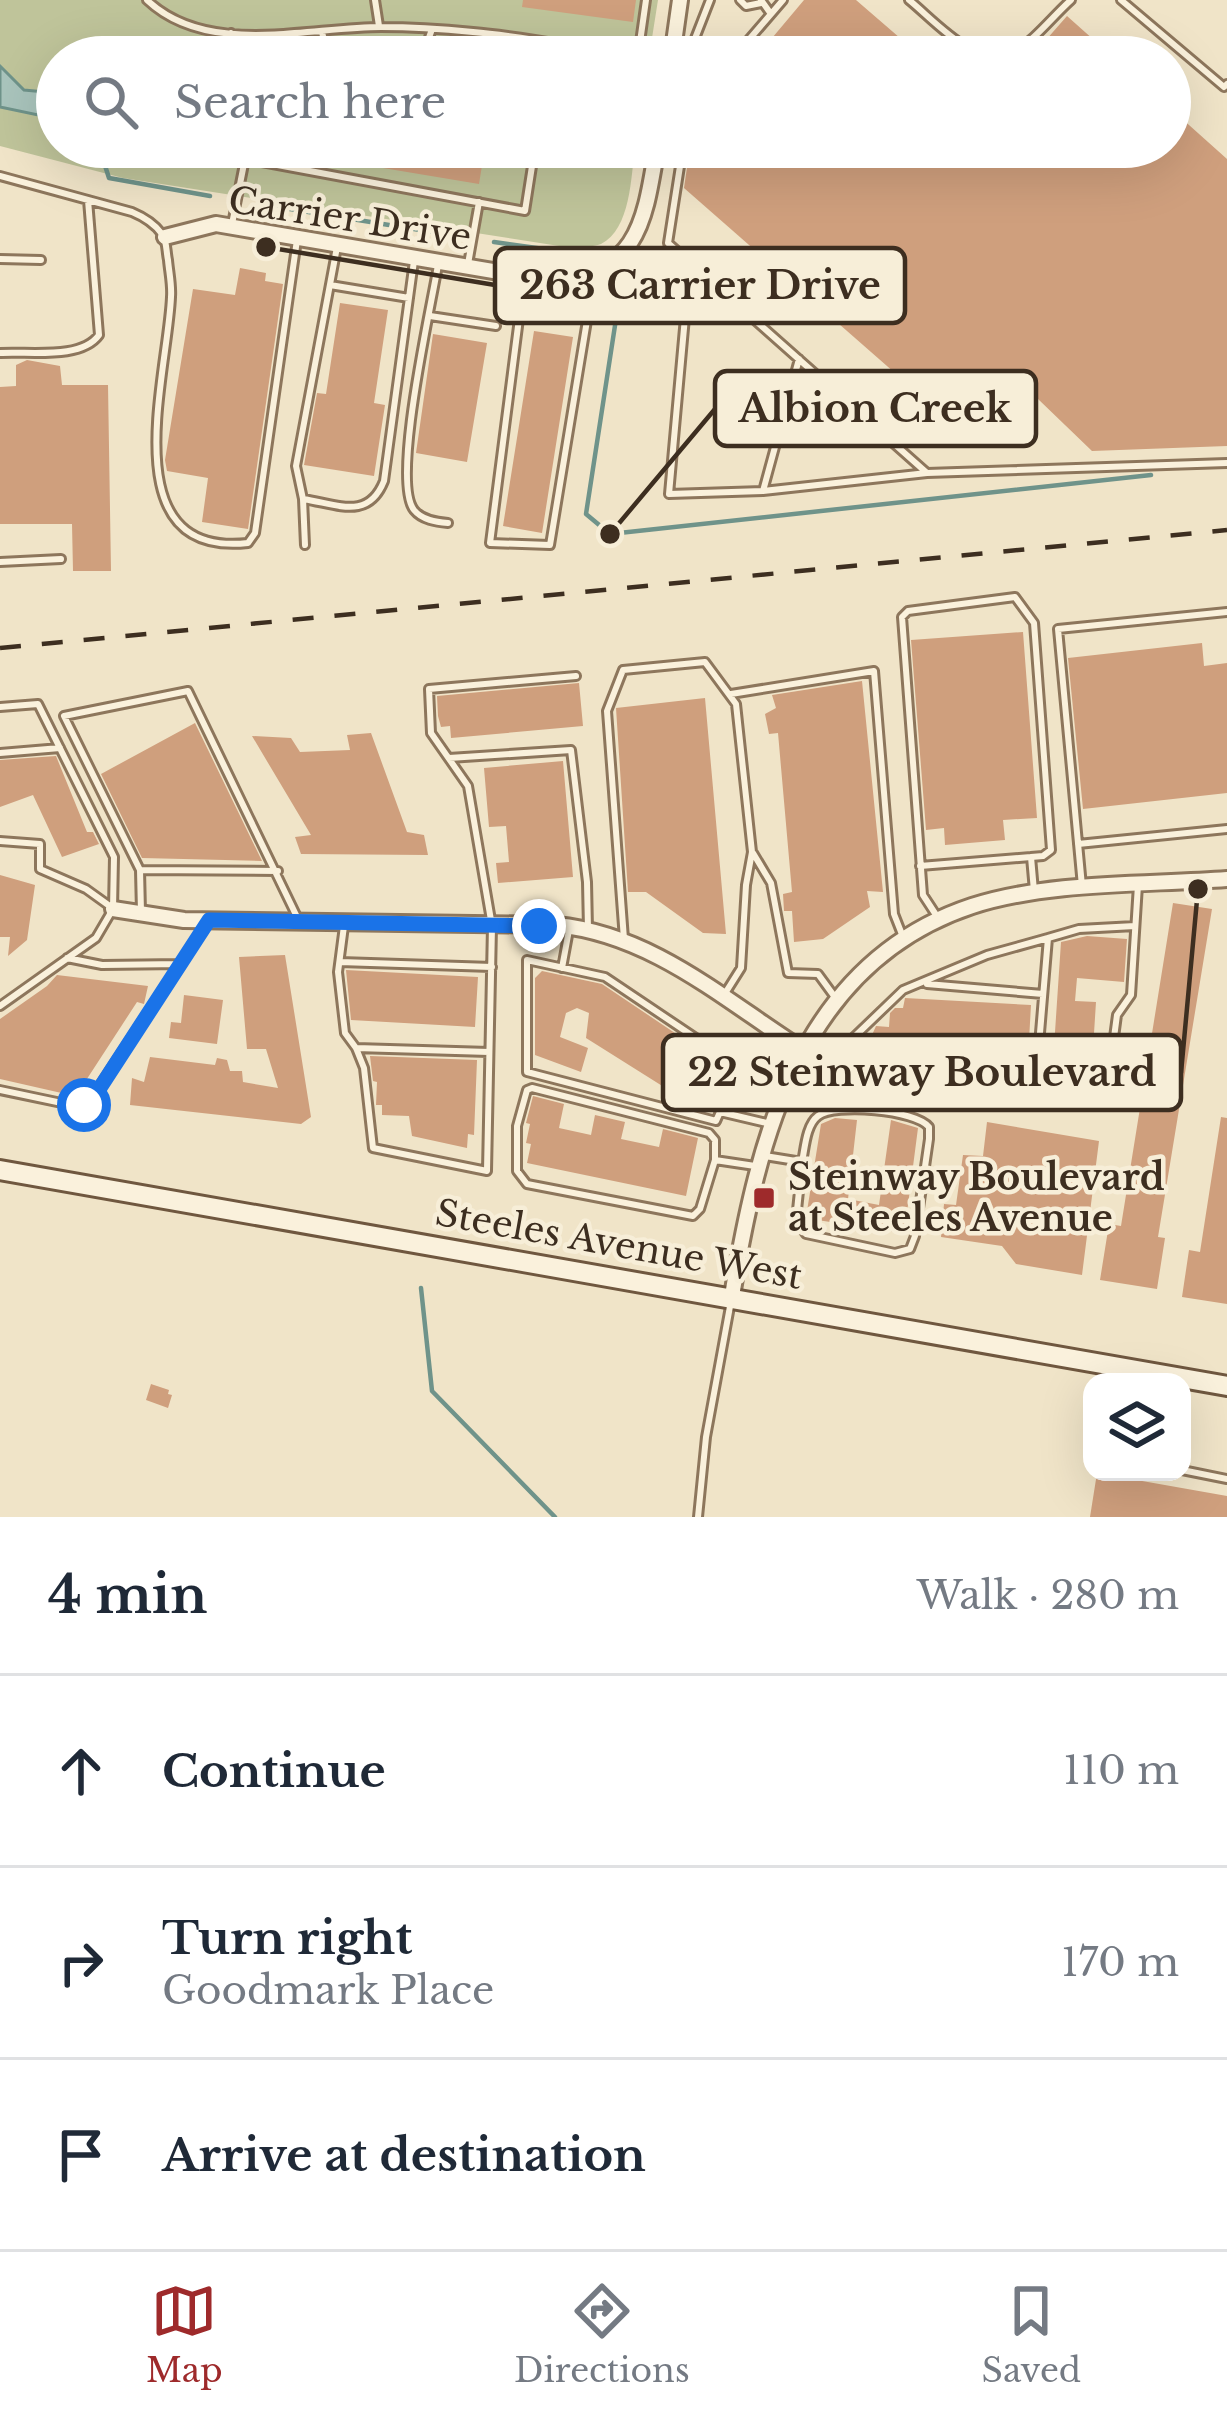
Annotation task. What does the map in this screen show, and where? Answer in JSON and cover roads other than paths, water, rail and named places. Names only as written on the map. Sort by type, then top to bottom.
[{"type":"main road","name":"Steeles Avenue West","points":[[0,1170],[1227,1386]]},
{"type":"street","points":[[675,36],[680,0]]},
{"type":"street","points":[[595,272],[628,250],[638,233],[652,168]]},
{"type":"street","name":"Carrier Drive","points":[[165,237],[216,224],[525,276],[558,279],[595,272]]},
{"type":"street","points":[[732,1296],[760,1161],[785,1083],[802,1049],[861,973],[904,940],[971,907],[1082,889],[1227,880]]},
{"type":"street","points":[[113,909],[209,920],[588,929],[648,949],[802,1049]]},
{"type":"lane","points":[[147,0],[189,26],[231,33],[380,27],[499,36]]},
{"type":"lane","points":[[375,0],[380,27]]},
{"type":"lane","points":[[641,36],[646,0]]},
{"type":"lane","points":[[696,36],[710,0]]},
{"type":"lane","points":[[740,0],[746,6],[761,2],[771,14]]},
{"type":"lane","points":[[752,36],[783,0]]},
{"type":"lane","points":[[910,0],[953,36]]},
{"type":"lane","points":[[1032,36],[1071,0]]},
{"type":"lane","points":[[1121,0],[1164,36]]},
{"type":"lane","points":[[322,32],[323,36]]},
{"type":"lane","points":[[430,36],[431,32]]},
{"type":"lane","points":[[1191,59],[1224,87],[1227,83]]},
{"type":"lane","points":[[231,227],[243,168]]},
{"type":"lane","points":[[294,168],[525,211],[532,168]]},
{"type":"lane","points":[[680,168],[668,242],[927,473]]},
{"type":"lane","points":[[0,176],[132,212],[149,220],[165,237],[172,293],[155,468],[167,507],[180,524],[207,541],[248,543],[258,518],[297,238]]},
{"type":"lane","points":[[0,352],[81,350],[99,335],[88,200]]},
{"type":"lane","points":[[468,267],[478,202]]},
{"type":"lane","points":[[305,544],[296,466],[338,245]]},
{"type":"lane","points":[[303,500],[357,507],[378,497],[414,258]]},
{"type":"lane","points":[[0,259],[41,260]]},
{"type":"lane","points":[[439,262],[405,460],[407,494],[414,511],[432,522],[448,524]]},
{"type":"lane","points":[[690,262],[669,494],[763,491],[927,473],[1227,463]]},
{"type":"lane","points":[[525,276],[490,543],[550,545],[595,272]]},
{"type":"lane","points":[[330,285],[409,298]]},
{"type":"lane","points":[[430,316],[496,326]]},
{"type":"lane","points":[[763,491],[799,359]]},
{"type":"lane","points":[[0,562],[61,559]]},
{"type":"lane","points":[[920,866],[1043,856],[1051,850],[1034,623],[1016,597],[908,611],[902,617],[922,895],[940,922]]},
{"type":"lane","points":[[1082,889],[1058,628],[1227,612]]},
{"type":"lane","points":[[624,939],[607,711],[623,670],[705,662],[736,704],[752,852],[741,968],[723,997]]},
{"type":"lane","points":[[730,695],[874,671],[894,914],[904,940]]},
{"type":"lane","points":[[344,923],[340,962],[345,1033],[364,1069],[373,1148],[487,1171],[492,926],[468,786],[431,733],[429,689],[576,676]]},
{"type":"lane","points":[[141,913],[140,870],[64,716],[188,691],[300,922]]},
{"type":"lane","points":[[0,707],[38,704],[114,857],[113,909],[95,938],[0,1006]]},
{"type":"lane","points":[[0,754],[60,748]]},
{"type":"lane","points":[[449,758],[571,750],[588,929]]},
{"type":"lane","points":[[1078,844],[1227,829]]},
{"type":"lane","points":[[0,841],[40,844],[40,869],[86,889],[113,909]]},
{"type":"lane","points":[[752,852],[771,883],[788,973],[818,974],[837,1000]]},
{"type":"lane","points":[[1030,857],[1035,895]]},
{"type":"lane","points":[[140,870],[278,871]]},
{"type":"lane","points":[[802,1049],[825,1066],[833,1085],[907,1090],[922,1083],[1106,1097],[1117,1016],[1131,994],[1138,885]]},
{"type":"lane","points":[[0,1090],[76,1106],[89,1102],[209,920]]},
{"type":"lane","points":[[825,1066],[903,990],[987,955],[1079,928],[1135,926]]},
{"type":"lane","points":[[562,968],[569,927]]},
{"type":"lane","points":[[1035,1091],[1048,938]]},
{"type":"lane","points":[[68,958],[102,965],[181,964]]},
{"type":"lane","points":[[527,961],[604,977],[736,1065],[720,1112],[716,1121],[527,1072],[527,961]]},
{"type":"lane","points":[[340,962],[492,967]]},
{"type":"lane","points":[[921,983],[1043,994]]},
{"type":"lane","points":[[356,1048],[489,1052]]},
{"type":"lane","points":[[532,1088],[709,1133],[715,1140],[715,1160],[700,1209],[693,1216],[526,1184],[517,1171],[520,1106],[532,1088]]},
{"type":"lane","points":[[833,1110],[923,1119],[929,1139],[910,1249],[895,1253],[806,1234],[798,1228],[802,1162],[812,1124],[820,1114],[833,1110]]},
{"type":"lane","points":[[720,1112],[771,1124]]},
{"type":"lane","points":[[715,1160],[802,1162]]},
{"type":"lane","points":[[698,1517],[706,1437],[732,1296]]},
{"type":"lane","points":[[1191,1472],[1227,1479]]},
{"type":"water","points":[[0,66],[24,90],[36,91],[36,115],[0,107]]},
{"type":"waterway","points":[[106,168],[109,178],[210,196]]},
{"type":"waterway","points":[[259,204],[451,235]]},
{"type":"waterway","points":[[494,242],[544,249]]},
{"type":"waterway","points":[[620,293],[586,514],[610,534],[1151,475]]},
{"type":"waterway","points":[[421,1288],[432,1391],[555,1517]]},
{"type":"railway","points":[[0,648],[1227,530]]},
{"type":"place","name":"263 Carrier Drive","points":[[266,247]]},
{"type":"place","name":"Albion Creek","points":[[610,534]]},
{"type":"place","name":"22 Steinway Boulevard","points":[[1198,889]]},
{"type":"place","name":"Steinway Boulevard at Steeles Avenue","points":[[764,1198]]}]
